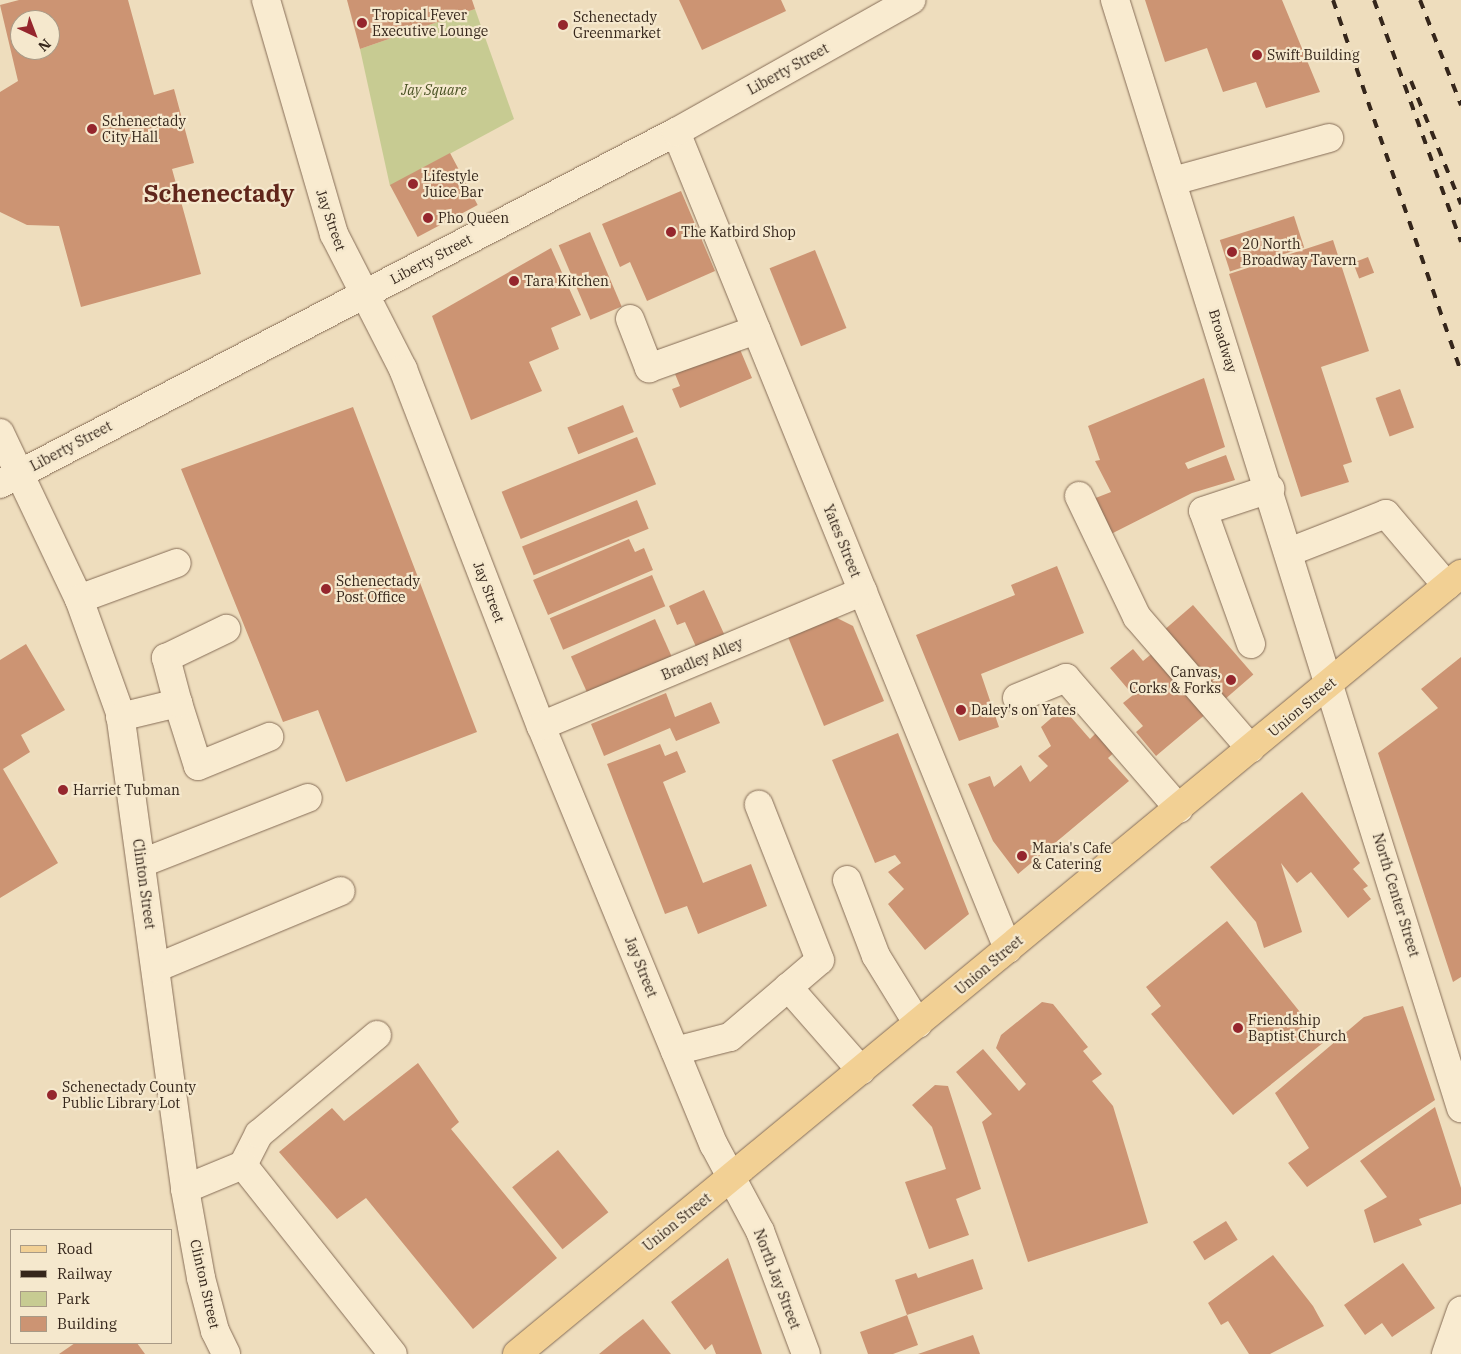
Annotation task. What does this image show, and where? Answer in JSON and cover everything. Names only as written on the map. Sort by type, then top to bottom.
[{"type":"main road","name":"Union Street","points":[[517,1354],[1454,580]]},
{"type":"street","name":"Jay Street","points":[[266,0],[334,234],[366,293],[403,369],[541,726],[730,1179]]},
{"type":"street","name":"Liberty Street","points":[[10,479],[676,132],[878,8],[911,0]]},
{"type":"street","name":"Broadway","points":[[1116,0],[1330,683]]},
{"type":"street","name":"Yates Street","points":[[676,132],[1008,949]]},
{"type":"street","points":[[1173,181],[1329,138]]},
{"type":"street","points":[[630,319],[649,368],[756,330]]},
{"type":"street","name":"Clinton Street","points":[[0,433],[10,479],[79,599],[100,650],[120,717],[142,863],[185,1189],[201,1278],[215,1331],[226,1354]]},
{"type":"street","points":[[1251,644],[1203,511],[1270,489]]},
{"type":"street","points":[[1079,496],[1137,617],[1251,749]]},
{"type":"street","points":[[1289,552],[1386,514],[1454,580]]},
{"type":"street","points":[[79,599],[177,563]]},
{"type":"street","name":"Bradley Alley","points":[[541,726],[863,591]]},
{"type":"street","points":[[226,629],[166,658],[198,766],[269,737]]},
{"type":"street","points":[[1017,698],[1066,678],[1179,809]]},
{"type":"street","name":"North Center Street","points":[[1330,683],[1461,1108]]},
{"type":"street","points":[[120,717],[178,703]]},
{"type":"street","points":[[142,863],[308,798]]},
{"type":"street","points":[[675,1051],[730,1037],[820,960],[759,805]]},
{"type":"street","points":[[847,880],[876,956],[918,1024]]},
{"type":"street","points":[[156,968],[341,891]]},
{"type":"street","points":[[788,987],[861,1070]]},
{"type":"street","points":[[185,1189],[243,1166],[259,1134],[377,1035]]},
{"type":"street","points":[[243,1166],[393,1354]]},
{"type":"street","name":"North Jay Street","points":[[730,1179],[760,1231],[806,1354]]},
{"type":"street","points":[[1446,1354],[1461,1311]]},
{"type":"green space","name":"Jay Square","points":[[475,9],[514,119],[390,186],[360,49]]},
{"type":"building","name":"Schenectady City Hall","points":[[19,0],[128,0],[154,95],[174,89],[194,163],[172,169],[201,274],[81,307],[59,226],[27,225],[0,212],[0,92],[18,81],[13,60],[60,60],[60,10],[10,10],[10,47],[0,5]]},
{"type":"building","points":[[347,0],[472,0],[475,9],[360,49]]},
{"type":"building","points":[[679,0],[781,0],[786,11],[702,50]]},
{"type":"building","name":"Swift Building","points":[[1145,0],[1282,0],[1320,92],[1266,108],[1256,82],[1223,92],[1207,48],[1165,62]]},
{"type":"building","points":[[450,153],[478,205],[418,237],[390,185]]},
{"type":"building","points":[[681,191],[715,271],[647,301],[630,262],[620,267],[602,224]]},
{"type":"building","points":[[1294,216],[1304,247],[1230,271],[1220,240]]},
{"type":"building","points":[[590,232],[622,307],[590,320],[559,245]]},
{"type":"building","points":[[1333,240],[1369,351],[1321,367],[1352,462],[1343,465],[1349,482],[1301,497],[1229,274]]},
{"type":"building","points":[[551,248],[581,315],[551,328],[559,349],[529,362],[542,391],[471,420],[432,316]]},
{"type":"building","points":[[815,250],[846,328],[801,346],[770,268]]},
{"type":"building","points":[[1368,257],[1374,273],[1359,279],[1353,263]]},
{"type":"building","points":[[739,347],[752,378],[680,408],[672,389],[680,386],[675,374]]},
{"type":"building","points":[[1204,378],[1225,447],[1185,463],[1188,469],[1226,455],[1235,480],[1192,493],[1111,534],[1093,499],[1111,492],[1095,461],[1100,460],[1088,426]]},
{"type":"building","points":[[1400,389],[1414,428],[1390,436],[1376,398]]},
{"type":"building","points":[[623,405],[634,432],[578,454],[567,427]]},
{"type":"building","name":"Schenectady Post Office","points":[[353,407],[477,732],[346,782],[318,710],[283,722],[181,469]]},
{"type":"building","points":[[637,437],[656,484],[521,539],[502,492]]},
{"type":"building","points":[[637,500],[649,529],[534,575],[522,546]]},
{"type":"building","points":[[629,539],[635,552],[644,548],[653,570],[548,615],[533,580]]},
{"type":"building","points":[[1057,566],[1084,633],[981,674],[999,727],[959,741],[916,635],[1015,595],[1011,585]]},
{"type":"building","points":[[652,575],[665,606],[563,650],[550,618]]},
{"type":"building","points":[[704,590],[725,636],[697,649],[685,622],[677,625],[669,606]]},
{"type":"building","points":[[1193,605],[1253,674],[1225,699],[1165,629]]},
{"type":"building","points":[[835,617],[853,626],[884,701],[824,726],[788,637]]},
{"type":"building","points":[[655,619],[673,659],[589,697],[571,656]]},
{"type":"building","points":[[26,644],[65,710],[21,735],[30,752],[3,769],[58,863],[0,898],[0,660]]},
{"type":"building","points":[[1133,649],[1143,661],[1155,651],[1207,713],[1156,756],[1136,732],[1143,726],[1123,703],[1133,695],[1110,668]]},
{"type":"building","points":[[1461,657],[1461,977],[1453,982],[1378,753],[1438,708],[1421,689]]},
{"type":"building","points":[[666,693],[675,717],[711,702],[720,723],[676,741],[670,728],[604,756],[591,724]]},
{"type":"building","points":[[1063,708],[1090,739],[1099,730],[1117,750],[1108,758],[1129,781],[1018,874],[993,841],[968,784],[990,776],[994,787],[1021,765],[1030,782],[1048,766],[1038,756],[1051,746],[1041,727]]},
{"type":"building","points":[[898,733],[969,914],[925,950],[888,904],[904,889],[888,872],[901,863],[895,855],[875,863],[832,760]]},
{"type":"building","points":[[660,744],[665,756],[677,751],[686,772],[663,782],[703,883],[751,864],[767,906],[698,934],[687,906],[665,914],[607,764]]},
{"type":"building","points":[[1302,792],[1360,863],[1353,869],[1368,886],[1363,889],[1371,899],[1348,918],[1311,872],[1297,883],[1281,863],[1302,932],[1264,948],[1256,922],[1210,867]]},
{"type":"building","name":"Friendship Baptist Church","points":[[1227,921],[1324,1042],[1233,1115],[1151,1014],[1161,1006],[1146,987]]},
{"type":"building","points":[[1042,1002],[1053,1004],[1088,1047],[1083,1051],[1102,1074],[1092,1081],[1113,1106],[1148,1223],[1028,1262],[982,1122],[992,1114],[956,1072],[983,1049],[1019,1091],[1026,1084],[996,1048],[1001,1035]]},
{"type":"building","points":[[1403,1006],[1435,1100],[1307,1187],[1288,1163],[1309,1148],[1275,1093],[1364,1017]]},
{"type":"building","points":[[418,1063],[459,1122],[451,1129],[557,1258],[473,1329],[366,1198],[337,1219],[279,1152],[332,1108],[344,1121]]},
{"type":"building","points":[[935,1085],[948,1086],[981,1189],[956,1199],[969,1235],[929,1249],[905,1182],[946,1169],[932,1127],[912,1105]]},
{"type":"building","points":[[1435,1107],[1461,1188],[1461,1204],[1419,1219],[1422,1225],[1374,1243],[1364,1210],[1387,1197],[1360,1161]]},
{"type":"building","points":[[558,1150],[608,1212],[562,1249],[512,1187]]},
{"type":"building","points":[[1226,1221],[1238,1240],[1205,1260],[1193,1242]]},
{"type":"building","points":[[1273,1255],[1313,1306],[1324,1326],[1270,1354],[1249,1354],[1228,1321],[1221,1325],[1208,1303]]},
{"type":"building","points":[[728,1258],[762,1354],[716,1354],[712,1344],[705,1350],[671,1302]]},
{"type":"building","points":[[973,1259],[983,1289],[907,1315],[895,1280],[916,1273],[918,1278]]},
{"type":"building","points":[[1403,1263],[1435,1308],[1392,1337],[1382,1323],[1365,1335],[1344,1305]]},
{"type":"building","points":[[907,1315],[918,1345],[893,1354],[868,1354],[860,1332]]},
{"type":"building","points":[[643,1319],[671,1354],[599,1354],[621,1336]]},
{"type":"building","points":[[973,1335],[980,1354],[918,1354]]},
{"type":"building","points":[[74,1344],[138,1344],[145,1354],[59,1354]]},
{"type":"railway","points":[[1333,0],[1461,372]]},
{"type":"railway","points":[[1374,0],[1461,242]]},
{"type":"railway","points":[[1420,0],[1461,105]]},
{"type":"railway","points":[[1411,81],[1461,204]]},
{"type":"place","name":"Tropical Fever Executive Lounge","points":[[362,23]]},
{"type":"place","name":"Schenectady Greenmarket","points":[[563,25]]},
{"type":"place","name":"Swift Building","points":[[1257,55]]},
{"type":"place","name":"Schenectady City Hall","points":[[92,129]]},
{"type":"place","name":"Lifestyle Juice Bar","points":[[413,184]]},
{"type":"place","name":"Pho Queen","points":[[428,218]]},
{"type":"place","name":"The Katbird Shop","points":[[671,232]]},
{"type":"place","name":"20 North Broadway Tavern","points":[[1232,252]]},
{"type":"place","name":"Tara Kitchen","points":[[514,281]]},
{"type":"place","name":"Schenectady Post Office","points":[[326,589]]},
{"type":"place","name":"Canvas, Corks & Forks","points":[[1231,680]]},
{"type":"place","name":"Daley's on Yates","points":[[961,710]]},
{"type":"place","name":"Harriet Tubman","points":[[63,790]]},
{"type":"place","name":"Maria's Cafe & Catering","points":[[1022,856]]},
{"type":"place","name":"Friendship Baptist Church","points":[[1238,1028]]},
{"type":"place","name":"Schenectady County Public Library Lot","points":[[52,1095]]},
{"type":"district","name":"Schenectady","points":[[219,194]]}]
